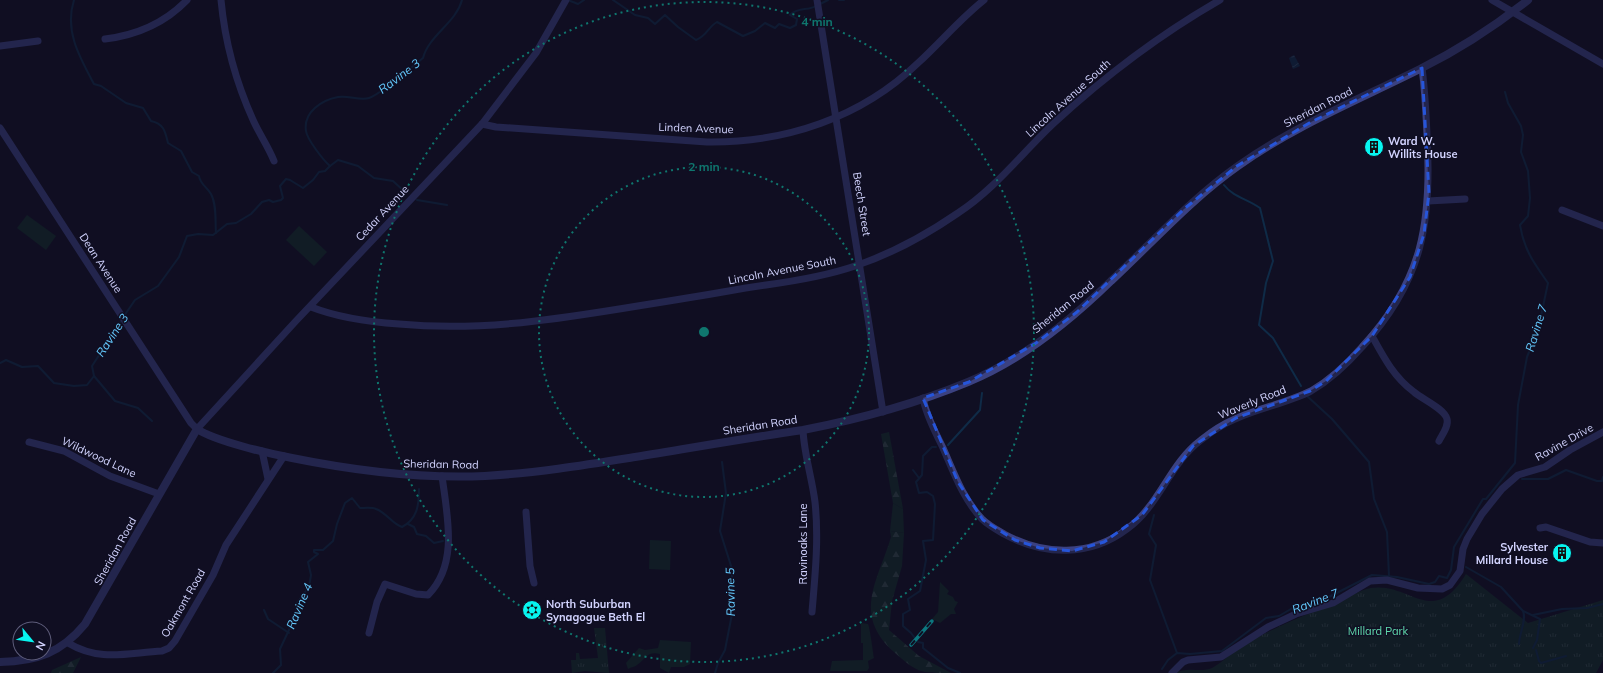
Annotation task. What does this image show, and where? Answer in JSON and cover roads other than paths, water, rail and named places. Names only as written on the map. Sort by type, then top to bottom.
[{"type":"street","points":[[105,39],[130,35],[150,27],[164,19],[186,0]]},
{"type":"street","points":[[221,0],[228,46],[242,94],[274,161]]},
{"type":"street","name":"Cedar Avenue","points":[[198,429],[482,124],[522,73],[566,0]]},
{"type":"street","name":"Beech Street","points":[[818,0],[883,412]]},
{"type":"street","name":"Linden Avenue","points":[[482,124],[496,127],[612,136],[728,142],[775,137],[804,130],[836,117],[880,94],[906,74],[984,0]]},
{"type":"street","name":"Lincoln Avenue South","points":[[311,306],[327,313],[350,318],[404,325],[466,327],[520,324],[775,284],[820,276],[860,264],[910,242],[960,212],[1003,176],[1051,126],[1112,72],[1183,22],[1220,0]]},
{"type":"street","points":[[1492,0],[1603,64]]},
{"type":"street","name":"Sheridan Road","points":[[0,662],[30,660],[48,654],[68,642],[90,617],[159,494],[198,429],[209,435],[262,451],[336,467],[381,473],[442,476],[483,476],[555,470],[803,430],[883,412],[969,382],[1036,343],[1074,315],[1111,282],[1184,209],[1237,166],[1277,140],[1422,68],[1513,12],[1528,0]]},
{"type":"street","points":[[0,46],[38,41]]},
{"type":"street","name":"Waverly Road","points":[[923,398],[929,417],[968,502],[983,520],[999,531],[1024,544],[1054,551],[1068,551],[1084,549],[1104,542],[1128,528],[1154,502],[1178,463],[1193,446],[1213,430],[1236,418],[1310,391],[1326,380],[1354,356],[1372,336],[1390,312],[1410,277],[1424,234],[1428,201],[1428,156],[1422,68]]},
{"type":"street","name":"Dean Avenue","points":[[0,128],[153,362],[191,423],[198,429]]},
{"type":"street","points":[[1428,201],[1466,199]]},
{"type":"street","points":[[1562,210],[1603,226]]},
{"type":"street","points":[[1372,336],[1395,376],[1413,392],[1443,411],[1447,416],[1447,424],[1439,441]]},
{"type":"street","name":"Ravinoaks Lane","points":[[803,430],[815,501],[816,520],[816,557],[812,612]]},
{"type":"street","name":"Ravine Drive","points":[[1172,673],[1183,662],[1188,660],[1221,657],[1268,627],[1296,614],[1333,603],[1370,581],[1387,580],[1418,588],[1442,589],[1450,586],[1460,571],[1463,549],[1467,539],[1482,514],[1502,488],[1518,475],[1545,467],[1570,450],[1603,432]]},
{"type":"street","name":"Wildwood Lane","points":[[29,442],[64,451],[110,476],[159,494]]},
{"type":"street","points":[[262,451],[268,479]]},
{"type":"street","name":"Oakmont Road","points":[[68,642],[79,649],[107,656],[169,648],[175,641],[213,575],[226,546],[241,525],[268,479],[284,456]]},
{"type":"street","points":[[369,633],[377,602],[386,584],[416,594],[428,595],[436,587],[441,576],[450,545],[442,476]]},
{"type":"street","points":[[526,512],[530,566],[534,583]]},
{"type":"street","points":[[1540,528],[1546,527],[1590,542],[1603,543]]},
{"type":"water","points":[[1294,55],[1300,66],[1293,69],[1289,58]]},
{"type":"waterway","name":"Ravine 3","points":[[74,0],[71,11],[72,33],[79,54],[94,84],[101,86],[126,103],[143,108],[151,121],[161,126],[165,132],[168,143],[181,151],[192,172],[199,176],[211,194],[215,208],[216,233]]},
{"type":"waterway","name":"Ravine 3","points":[[124,316],[135,300],[158,286],[179,257],[187,236],[198,234],[213,235],[227,224],[236,223],[251,214],[262,202],[269,200],[273,202],[281,200],[283,198],[280,186],[286,179],[303,188],[313,180],[319,172],[325,171],[330,166],[323,159],[309,139],[306,131],[307,118],[315,108],[326,101],[338,97],[362,99],[369,98],[388,86],[423,58],[431,42],[454,16],[462,0]]},
{"type":"waterway","name":"Ravine 3","points":[[568,0],[578,4],[584,0]]},
{"type":"waterway","name":"Ravine 3","points":[[613,0],[635,15],[648,18],[655,24],[665,15],[696,40],[703,36],[711,26],[717,22],[743,36],[755,31],[765,23],[775,28],[779,24],[790,28],[796,25],[797,19],[790,15],[796,11],[816,6]]},
{"type":"waterway","name":"Ravine 3","points":[[820,4],[828,0]]},
{"type":"waterway","name":"Ravine 3","points":[[839,0],[844,0]]},
{"type":"waterway","name":"Ravine 7","points":[[1162,669],[1168,660],[1177,653],[1190,654],[1222,651],[1266,618],[1279,616],[1296,606],[1321,601],[1372,575],[1397,577],[1429,584],[1435,582],[1439,576],[1447,578],[1451,570],[1454,547],[1483,499],[1486,499],[1515,463],[1518,405],[1527,357],[1538,330],[1548,283],[1530,256],[1522,234],[1520,225],[1528,216],[1530,198],[1528,171],[1521,152],[1523,135],[1521,126],[1508,103],[1505,92]]},
{"type":"waterway","points":[[330,166],[338,160],[358,166],[374,178],[393,181],[405,192]]},
{"type":"waterway","name":"Ravine 7","points":[[1224,185],[1236,195],[1260,208],[1273,261],[1266,283],[1259,325],[1273,338],[1301,386]]},
{"type":"waterway","points":[[417,200],[447,205]]},
{"type":"waterway","name":"Ravine 3","points":[[0,363],[6,360],[22,367],[38,366],[54,383],[74,386],[87,385],[94,376],[92,366],[122,320]]},
{"type":"waterway","points":[[94,376],[115,401],[138,408],[152,421]]},
{"type":"waterway","points":[[948,445],[980,410],[982,393]]},
{"type":"waterway","name":"Ravine 7","points":[[1307,396],[1332,419],[1369,462],[1374,499],[1387,532],[1389,576]]},
{"type":"waterway","points":[[936,447],[932,447],[923,456],[922,475],[916,482],[919,493],[927,492],[933,496],[935,504],[933,540],[923,541],[926,560],[920,591],[908,599],[910,610],[903,614],[903,626],[918,642],[923,643],[923,648],[948,668],[960,673]]},
{"type":"waterway","name":"Ravine 5","points":[[715,673],[718,663],[725,650],[732,614],[732,569],[720,531],[726,493],[722,462]]},
{"type":"waterway","points":[[913,470],[919,478]]},
{"type":"waterway","name":"Ravine 7","points":[[1522,479],[1548,479],[1566,470],[1597,481],[1602,481],[1603,477]]},
{"type":"waterway","name":"Ravine 4","points":[[273,673],[281,665],[280,649],[296,615],[297,603],[309,587],[311,575],[308,562],[318,554],[314,552],[314,550],[323,550],[333,541],[337,524],[345,503],[352,498],[360,508],[376,509],[398,526],[402,527],[414,516],[418,506],[419,489]]},
{"type":"waterway","name":"Ravine 7","points":[[1154,515],[1149,534],[1156,545],[1150,580],[1177,653]]},
{"type":"waterway","points":[[408,524],[414,527],[417,534],[426,536],[434,543],[443,541]]},
{"type":"waterway","name":"Ravine 7","points":[[1466,567],[1501,587],[1523,611],[1540,619],[1537,640],[1533,648]]},
{"type":"waterway","points":[[1533,615],[1562,609],[1587,608],[1603,604]]},
{"type":"waterway","points":[[264,610],[268,619],[289,633]]},
{"type":"waterway","points":[[1519,644],[1524,618],[1523,611]]},
{"type":"waterway","name":"Ravine 7","points":[[1536,650],[1541,663],[1566,656]]},
{"type":"railway","points":[[911,645],[932,621]]},
{"type":"place","name":"Ward W. Willits House","points":[[1374,147]]},
{"type":"place","name":"Sylvester Millard House","points":[[1562,553]]},
{"type":"place","name":"North Suburban Synagogue Beth El","points":[[532,610]]},
{"type":"park label","name":"Millard Park","points":[[1378,631]]}]
